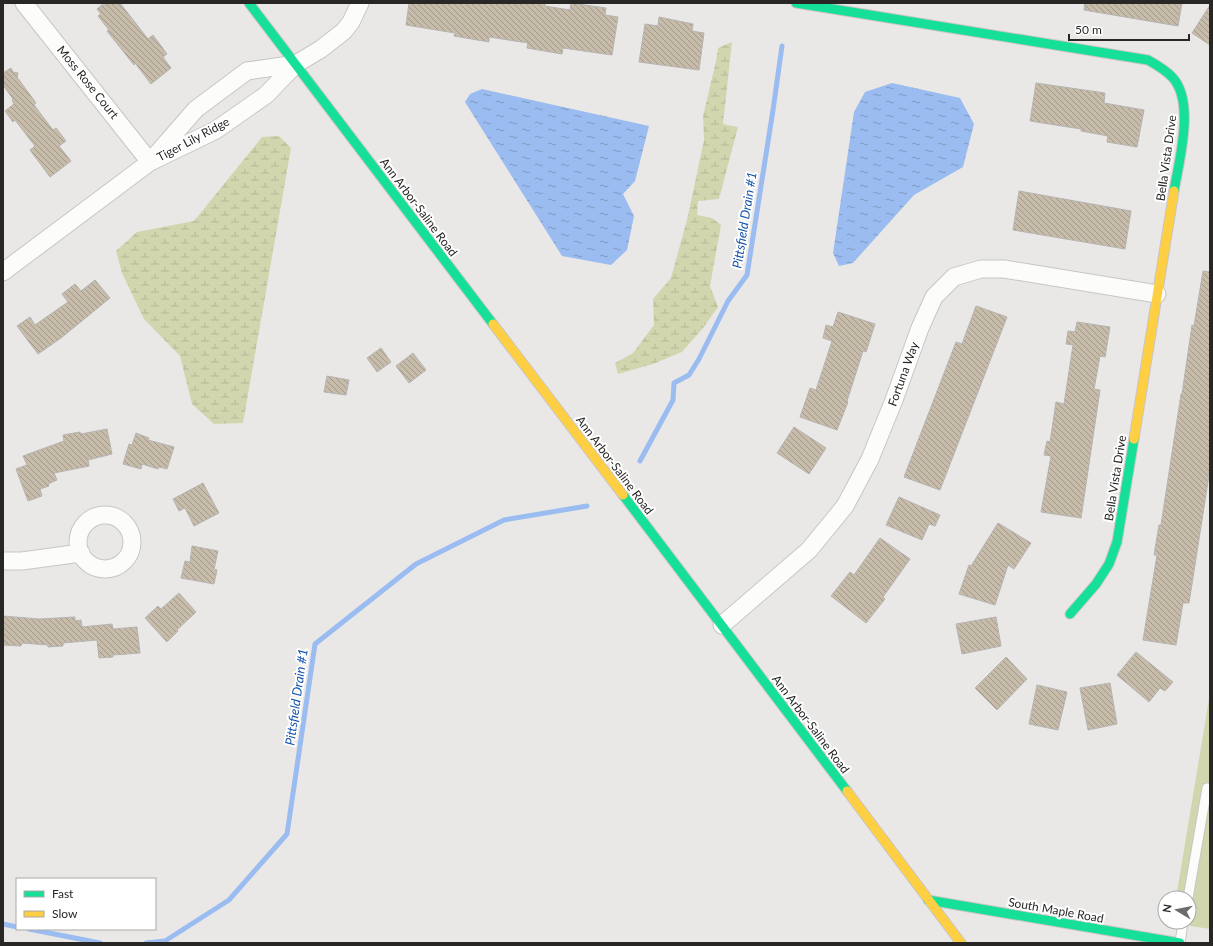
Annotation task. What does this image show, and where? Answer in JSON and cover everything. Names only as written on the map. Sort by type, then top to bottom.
[{"type":"main road","name":"Ann Arbor-Saline Road","points":[[249,3],[722,625],[961,943]]},
{"type":"main road","name":"Bella Vista Drive","points":[[796,3],[1130,56],[1148,60],[1163,68],[1179,84],[1184,101],[1185,121],[1117,542],[1109,564],[1096,584],[1070,614]]},
{"type":"main road","name":"South Maple Road","points":[[928,900],[1180,943]]},
{"type":"street","name":"Moss Rose Court","points":[[24,3],[150,162]]},
{"type":"street","points":[[296,64],[321,49],[344,31],[351,22],[360,3]]},
{"type":"street","name":"Tiger Lily Ridge","points":[[150,162],[196,109],[247,71],[296,64]]},
{"type":"street","name":"Tiger Lily Ridge","points":[[3,272],[150,162],[216,130],[266,95],[296,64]]},
{"type":"street","name":"Fortuna Way","points":[[722,625],[809,550],[845,506],[870,459],[894,400],[920,328],[934,297],[954,277],[981,270],[1004,270],[1157,294]]},
{"type":"street","points":[[3,561],[22,561],[81,553]]},
{"type":"lane","points":[[1189,890],[1207,788]]},
{"type":"lane","points":[[1180,943],[1182,930]]},
{"type":"green space","points":[[732,42],[723,124],[738,127],[719,199],[698,201],[697,215],[712,218],[721,225],[710,286],[718,307],[703,328],[682,352],[653,364],[618,374],[615,363],[633,353],[654,325],[653,299],[671,278],[687,220],[704,140],[703,116],[718,48]]},
{"type":"green space","points":[[279,136],[291,148],[243,423],[214,424],[192,404],[180,356],[144,319],[122,273],[116,251],[137,232],[194,221],[262,137]]},
{"type":"green space","points":[[1210,693],[1210,929],[1197,927],[1197,890],[1177,890]]},
{"type":"water","points":[[892,83],[960,98],[974,124],[963,167],[914,195],[853,263],[839,266],[833,253],[854,112],[865,92]]},
{"type":"water","points":[[482,89],[649,126],[635,181],[623,194],[634,216],[627,250],[611,265],[562,256],[465,102],[470,94]]},
{"type":"building","points":[[104,3],[120,3],[148,39],[153,35],[167,54],[163,57],[171,68],[151,84],[107,31],[109,30],[98,16],[101,14],[97,9]]},
{"type":"building","points":[[409,3],[545,3],[545,6],[570,10],[571,3],[606,8],[605,15],[618,17],[612,55],[563,48],[562,54],[527,48],[528,43],[489,37],[489,42],[454,36],[455,33],[406,25]]},
{"type":"building","points":[[1085,3],[1182,3],[1178,26],[1084,10]]},
{"type":"building","points":[[1210,5],[1210,45],[1192,33]]},
{"type":"building","points":[[659,17],[693,24],[692,31],[704,33],[699,70],[639,62],[645,24],[658,26]]},
{"type":"building","points":[[11,68],[13,72],[18,73],[17,77],[36,103],[34,105],[53,130],[56,128],[66,141],[59,146],[71,161],[50,177],[30,150],[35,146],[15,120],[13,122],[5,111],[14,104],[13,99],[3,85],[3,73]]},
{"type":"building","points":[[1036,83],[1105,93],[1104,103],[1144,110],[1137,147],[1107,142],[1108,136],[1081,131],[1081,129],[1030,121]]},
{"type":"building","points":[[1019,191],[1131,211],[1125,249],[1013,230]]},
{"type":"building","points":[[1203,271],[1210,272],[1210,469],[1189,603],[1183,603],[1176,645],[1143,640],[1157,555],[1154,555],[1159,525],[1161,525],[1192,325],[1194,326]]},
{"type":"building","points":[[95,280],[110,298],[61,338],[38,354],[17,326],[30,317],[35,325],[68,302],[62,294],[75,284],[81,291]]},
{"type":"building","points":[[976,306],[1007,317],[940,490],[904,477],[956,342],[962,344]]},
{"type":"building","points":[[838,312],[875,324],[866,352],[863,351],[847,401],[848,402],[837,430],[800,417],[810,388],[816,390],[832,341],[823,338],[826,325],[833,327]]},
{"type":"building","points":[[1077,322],[1110,327],[1105,357],[1100,356],[1094,389],[1100,390],[1081,518],[1041,512],[1051,456],[1044,455],[1047,441],[1050,442],[1056,402],[1064,404],[1073,345],[1066,344],[1068,331],[1075,332]]},
{"type":"building","points":[[381,348],[391,362],[377,372],[367,358]]},
{"type":"building","points":[[413,353],[426,370],[409,383],[396,366]]},
{"type":"building","points":[[327,376],[349,380],[346,395],[324,392]]},
{"type":"building","points":[[794,427],[826,448],[809,474],[777,453]]},
{"type":"building","points":[[107,429],[112,454],[88,460],[89,466],[54,473],[57,480],[48,484],[49,486],[40,489],[42,496],[28,501],[16,469],[27,465],[23,456],[64,441],[63,435],[80,432],[81,434]]},
{"type":"building","points":[[136,433],[149,438],[148,440],[174,447],[167,469],[159,467],[158,469],[142,464],[141,469],[123,464],[129,444],[132,445]]},
{"type":"building","points":[[203,483],[219,513],[194,526],[185,508],[179,511],[173,499]]},
{"type":"building","points":[[899,497],[940,515],[935,526],[929,524],[922,540],[886,525]]},
{"type":"building","points":[[998,523],[1031,543],[1014,569],[1008,565],[995,605],[959,594],[969,565],[971,566]]},
{"type":"building","points":[[880,538],[910,559],[883,597],[885,599],[866,623],[831,596],[850,572],[854,575]]},
{"type":"building","points":[[192,546],[218,551],[214,569],[217,570],[214,584],[181,578],[185,561],[190,562]]},
{"type":"building","points":[[179,593],[196,612],[167,642],[145,618],[158,606],[161,609]]},
{"type":"building","points":[[3,616],[39,619],[75,617],[75,621],[81,620],[82,627],[112,624],[113,629],[137,627],[140,653],[113,655],[113,657],[99,658],[97,640],[63,643],[63,646],[48,647],[48,645],[22,643],[21,646],[3,645]]},
{"type":"building","points":[[996,617],[1001,646],[962,654],[956,624]]},
{"type":"building","points":[[1136,652],[1173,682],[1165,691],[1160,688],[1149,702],[1117,675]]},
{"type":"building","points":[[1006,657],[1027,679],[997,710],[975,688]]},
{"type":"building","points":[[1110,683],[1117,724],[1088,730],[1080,688]]},
{"type":"building","points":[[1037,685],[1067,692],[1058,730],[1029,724]]},
{"type":"waterway","name":"Pittsfield Drain #1","points":[[640,461],[673,400],[674,383],[689,375],[699,359],[728,301],[747,275],[782,46]]},
{"type":"waterway","name":"Pittsfield Drain #1","points":[[146,943],[165,941],[229,900],[287,834],[315,644],[416,564],[504,520],[587,506]]},
{"type":"waterway","name":"Pittsfield Drain #1","points":[[3,924],[16,927]]},
{"type":"waterway","name":"Pittsfield Drain #1","points":[[34,930],[100,943]]},
{"type":"traffic: fast","points":[[249,3],[493,324]]},
{"type":"traffic: fast","points":[[796,3],[1148,60],[1164,70],[1173,78],[1180,89],[1183,102],[1184,133],[1174,191]]},
{"type":"traffic: fast","points":[[1070,614],[1096,584],[1109,564],[1117,542],[1134,439]]},
{"type":"traffic: fast","points":[[623,495],[847,791]]},
{"type":"traffic: fast","points":[[928,900],[1180,943]]},
{"type":"traffic: slow","points":[[1134,439],[1174,191]]},
{"type":"traffic: slow","points":[[493,324],[623,495]]},
{"type":"traffic: slow","points":[[847,791],[961,943]]}]
